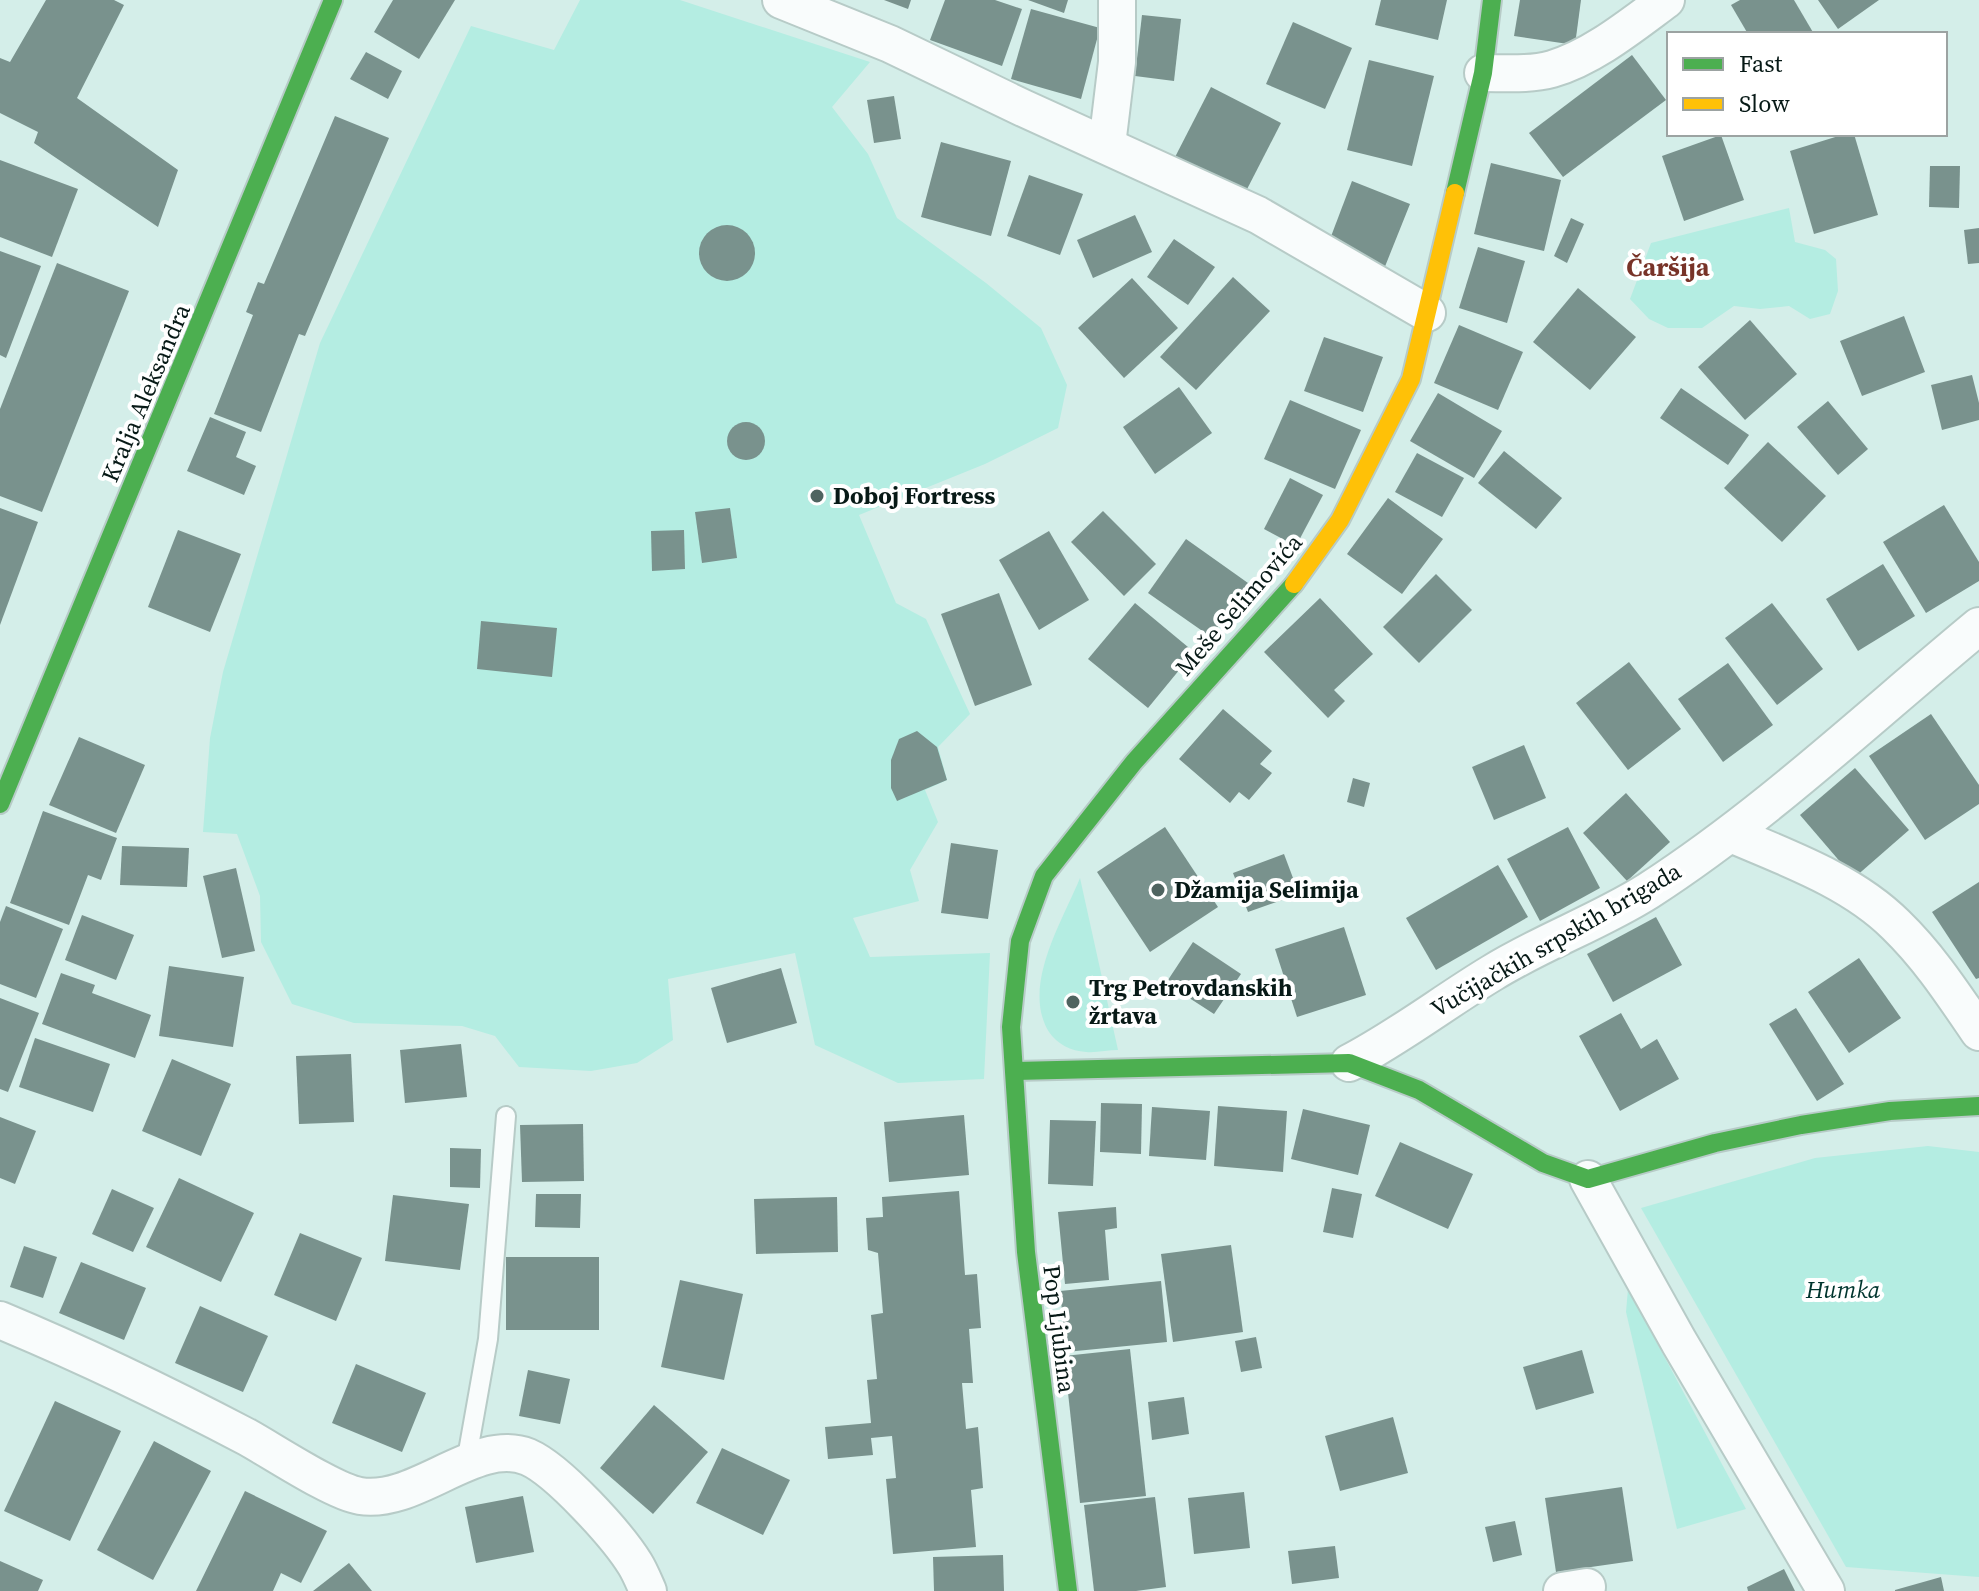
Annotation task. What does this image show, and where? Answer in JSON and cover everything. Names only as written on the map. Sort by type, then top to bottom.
[{"type":"street","name":"Kralja Aleksandra","points":[[0,804],[12,739],[202,321],[333,0]]},
{"type":"street","points":[[781,0],[824,8],[890,44],[1023,108],[1258,215],[1427,313]]},
{"type":"street","points":[[1107,145],[1117,62],[1117,0]]},
{"type":"street","name":"Meše Selimovića","points":[[1015,1071],[1011,1027],[1020,941],[1044,876],[1134,762],[1301,576],[1332,531],[1411,379],[1483,73],[1492,0]]},
{"type":"street","points":[[1483,73],[1529,73],[1568,64],[1666,0]]},
{"type":"street","name":"Vučijačkih srpskih brigada","points":[[1349,1063],[1380,1047],[1456,994],[1506,964],[1645,893],[1731,834],[1850,739],[1979,626]]},
{"type":"street","points":[[1731,834],[1798,863],[1856,895],[1895,923],[1933,965],[1979,1032]]},
{"type":"street","points":[[1015,1071],[1349,1063],[1419,1090],[1543,1163],[1588,1179],[1715,1143],[1801,1125],[1890,1111],[1979,1106]]},
{"type":"street","name":"Pop Ljubina","points":[[1015,1071],[1026,1252],[1068,1591]]},
{"type":"street","points":[[1588,1179],[1679,1342],[1826,1591]]},
{"type":"street","points":[[0,1320],[69,1349],[357,1496],[379,1498],[406,1490],[428,1483],[466,1463],[495,1454],[514,1453],[529,1458],[552,1473],[610,1532],[635,1564],[648,1591]]},
{"type":"lane","points":[[466,1463],[488,1339],[506,1116]]},
{"type":"green space","points":[[580,0],[680,0],[870,62],[832,107],[868,154],[897,218],[1041,328],[1067,385],[1058,428],[985,464],[859,515],[896,603],[926,619],[970,714],[938,747],[947,780],[925,790],[938,822],[910,870],[919,901],[853,918],[870,957],[990,953],[984,1079],[898,1083],[815,1045],[795,953],[668,979],[673,1040],[637,1063],[591,1071],[519,1067],[495,1036],[462,1026],[354,1023],[292,1004],[261,942],[260,896],[237,834],[203,832],[210,738],[223,672],[320,343],[471,26],[554,50]]},
{"type":"green space","points":[[1789,208],[1795,242],[1825,250],[1836,259],[1838,291],[1830,314],[1810,319],[1789,306],[1760,309],[1734,306],[1702,328],[1668,328],[1649,319],[1630,299],[1651,243]]},
{"type":"green space","points":[[1080,878],[1118,1050],[1086,1052],[1065,1046],[1049,1032],[1042,1014],[1040,995],[1047,955]]},
{"type":"green space","name":"Humka","points":[[1928,1146],[1979,1152],[1979,1577],[1846,1567],[1641,1208],[1815,1158]]},
{"type":"green space","points":[[1628,1289],[1746,1509],[1677,1529],[1626,1312]]},
{"type":"building","points":[[46,0],[114,0],[124,5],[77,98],[178,170],[158,227],[34,143],[38,132],[0,113],[0,58],[10,62]]},
{"type":"building","points":[[393,0],[455,0],[419,59],[374,32]]},
{"type":"building","points":[[884,0],[911,0],[908,9]]},
{"type":"building","points":[[945,0],[995,0],[1022,9],[1002,66],[930,40]]},
{"type":"building","points":[[1028,0],[1068,0],[1064,13]]},
{"type":"building","points":[[1381,0],[1447,0],[1438,40],[1375,25]]},
{"type":"building","points":[[1520,0],[1581,0],[1575,45],[1514,36]]},
{"type":"building","points":[[1740,0],[1794,0],[1813,32],[1747,32],[1731,5]]},
{"type":"building","points":[[1818,0],[1879,0],[1838,29]]},
{"type":"building","points":[[1031,9],[1100,28],[1081,99],[1011,79]]},
{"type":"building","points":[[1142,15],[1181,19],[1174,81],[1135,76]]},
{"type":"building","points":[[1293,22],[1352,48],[1325,109],[1266,84]]},
{"type":"building","points":[[366,52],[402,71],[388,99],[350,79]]},
{"type":"building","points":[[1632,55],[1666,100],[1563,177],[1529,133]]},
{"type":"building","points":[[1369,60],[1434,76],[1412,166],[1347,150]]},
{"type":"building","points":[[1211,87],[1281,123],[1243,197],[1173,161]]},
{"type":"building","points":[[894,96],[901,139],[874,143],[867,100]]},
{"type":"building","points":[[335,116],[389,138],[305,336],[299,334],[261,432],[214,414],[253,315],[246,312],[258,282],[264,284]]},
{"type":"building","points":[[1721,136],[1744,200],[1684,221],[1662,156]]},
{"type":"building","points":[[1839,136],[1855,136],[1878,215],[1814,234],[1790,151]]},
{"type":"building","points":[[941,142],[1011,161],[991,236],[921,217]]},
{"type":"building","points":[[0,160],[78,189],[52,257],[0,237]]},
{"type":"building","points":[[1491,163],[1561,180],[1544,251],[1474,234]]},
{"type":"building","points":[[1930,166],[1960,166],[1959,208],[1929,207]]},
{"type":"building","points":[[1029,175],[1083,194],[1060,255],[1007,236]]},
{"type":"building","points":[[1352,181],[1410,204],[1384,269],[1327,247]]},
{"type":"building","points":[[1135,215],[1152,252],[1093,278],[1077,240]]},
{"type":"building","points":[[1571,218],[1584,224],[1567,263],[1554,256]]},
{"type":"building","points":[[727,225],[747,233],[755,253],[747,273],[727,281],[707,273],[699,253],[707,233]]},
{"type":"building","points":[[1979,228],[1979,263],[1968,264],[1964,230]]},
{"type":"building","points":[[1174,239],[1215,267],[1188,305],[1147,277]]},
{"type":"building","points":[[1478,247],[1525,261],[1507,323],[1459,308]]},
{"type":"building","points":[[0,251],[41,266],[6,358],[0,355]]},
{"type":"building","points":[[57,263],[129,291],[42,512],[0,496],[0,409]]},
{"type":"building","points":[[1233,277],[1270,311],[1196,390],[1160,357]]},
{"type":"building","points":[[1132,278],[1178,328],[1124,378],[1078,328]]},
{"type":"building","points":[[1578,288],[1636,337],[1590,390],[1533,342]]},
{"type":"building","points":[[1904,316],[1925,372],[1862,396],[1840,341]]},
{"type":"building","points":[[1750,320],[1797,374],[1745,420],[1698,367]]},
{"type":"building","points":[[1459,325],[1523,352],[1498,410],[1434,383]]},
{"type":"building","points":[[1324,337],[1383,357],[1363,412],[1304,391]]},
{"type":"building","points":[[1972,375],[1979,403],[1979,420],[1942,430],[1931,385]]},
{"type":"building","points":[[1179,387],[1212,433],[1155,474],[1123,427]]},
{"type":"building","points":[[1681,388],[1749,435],[1728,465],[1660,418]]},
{"type":"building","points":[[1438,393],[1502,431],[1474,478],[1410,441]]},
{"type":"building","points":[[1290,400],[1361,430],[1335,489],[1264,459]]},
{"type":"building","points":[[1828,401],[1868,449],[1838,475],[1797,427]]},
{"type":"building","points":[[210,417],[246,432],[236,457],[256,466],[244,495],[187,471]]},
{"type":"building","points":[[746,422],[759,428],[765,441],[759,454],[746,460],[733,454],[727,441],[733,428]]},
{"type":"building","points":[[1768,442],[1826,496],[1782,542],[1724,488]]},
{"type":"building","points":[[1504,451],[1562,498],[1536,529],[1478,483]]},
{"type":"building","points":[[1417,453],[1464,478],[1442,517],[1395,492]]},
{"type":"building","points":[[1290,478],[1323,495],[1296,546],[1264,529]]},
{"type":"building","points":[[1388,498],[1443,539],[1402,594],[1347,554]]},
{"type":"building","points":[[1944,505],[1979,562],[1979,581],[1926,613],[1883,542]]},
{"type":"building","points":[[0,508],[38,522],[0,625]]},
{"type":"building","points":[[730,508],[737,558],[702,563],[695,512]]},
{"type":"building","points":[[1103,511],[1156,564],[1124,596],[1071,542]]},
{"type":"building","points":[[178,530],[241,554],[210,632],[148,607]]},
{"type":"building","points":[[684,530],[685,569],[652,571],[651,531]]},
{"type":"building","points":[[1049,531],[1089,600],[1039,630],[999,560]]},
{"type":"building","points":[[1186,539],[1248,583],[1211,637],[1148,593]]},
{"type":"building","points":[[1883,564],[1915,616],[1858,651],[1826,599]]},
{"type":"building","points":[[1436,574],[1472,610],[1419,663],[1383,627]]},
{"type":"building","points":[[999,593],[1032,685],[975,706],[941,614]]},
{"type":"building","points":[[1320,598],[1373,654],[1334,690],[1345,701],[1328,718],[1264,652]]},
{"type":"building","points":[[1135,603],[1194,652],[1148,708],[1088,659]]},
{"type":"building","points":[[1772,603],[1823,669],[1777,705],[1725,638]]},
{"type":"building","points":[[481,621],[557,628],[552,677],[477,669]]},
{"type":"building","points":[[1629,662],[1681,729],[1628,770],[1576,703]]},
{"type":"building","points":[[1728,663],[1773,725],[1723,762],[1678,699]]},
{"type":"building","points":[[1223,709],[1272,751],[1260,764],[1272,773],[1249,800],[1239,792],[1230,803],[1179,759]]},
{"type":"building","points":[[1931,714],[1979,785],[1979,804],[1925,840],[1869,756]]},
{"type":"building","points":[[917,731],[937,747],[947,780],[897,801],[891,788],[891,760],[899,739]]},
{"type":"building","points":[[79,737],[145,765],[116,833],[49,805]]},
{"type":"building","points":[[1524,745],[1546,798],[1494,820],[1472,767]]},
{"type":"building","points":[[1855,768],[1909,830],[1854,878],[1800,815]]},
{"type":"building","points":[[1353,778],[1370,783],[1364,807],[1347,802]]},
{"type":"building","points":[[1626,793],[1670,842],[1627,881],[1583,833]]},
{"type":"building","points":[[43,811],[117,838],[101,880],[88,875],[69,925],[10,903]]},
{"type":"building","name":"Džamija Selimija","points":[[1165,827],[1218,907],[1150,952],[1097,872]]},
{"type":"building","points":[[1568,827],[1600,888],[1540,921],[1507,859]]},
{"type":"building","points":[[951,843],[998,850],[988,919],[941,913]]},
{"type":"building","points":[[122,846],[189,848],[187,887],[120,885]]},
{"type":"building","points":[[1284,854],[1299,894],[1248,912],[1233,873]]},
{"type":"building","points":[[1498,865],[1528,917],[1436,970],[1406,918]]},
{"type":"building","points":[[236,868],[255,951],[222,958],[203,876]]},
{"type":"building","points":[[1979,882],[1979,978],[1976,979],[1932,912]]},
{"type":"building","points":[[6,906],[63,929],[36,998],[0,984],[0,922]]},
{"type":"building","points":[[82,915],[134,935],[116,980],[65,960]]},
{"type":"building","points":[[1656,917],[1682,965],[1613,1002],[1587,954]]},
{"type":"building","points":[[1344,927],[1366,995],[1297,1017],[1275,949]]},
{"type":"building","points":[[1193,942],[1241,974],[1214,1014],[1166,983]]},
{"type":"building","points":[[1859,958],[1901,1018],[1849,1053],[1808,992]]},
{"type":"building","points":[[169,966],[244,977],[233,1047],[159,1036]]},
{"type":"building","points":[[781,968],[797,1023],[727,1043],[711,988]]},
{"type":"building","points":[[61,973],[95,985],[92,993],[151,1015],[135,1058],[42,1024]]},
{"type":"building","points":[[0,998],[39,1013],[8,1092],[0,1089]]},
{"type":"building","points":[[1796,1008],[1844,1084],[1817,1101],[1769,1024]]},
{"type":"building","points":[[1621,1013],[1641,1049],[1657,1039],[1679,1079],[1620,1111],[1579,1036]]},
{"type":"building","points":[[35,1038],[110,1064],[93,1112],[19,1087]]},
{"type":"building","points":[[461,1044],[467,1097],[405,1103],[400,1050]]},
{"type":"building","points":[[351,1054],[354,1122],[299,1124],[296,1056]]},
{"type":"building","points":[[172,1059],[231,1084],[201,1156],[142,1131]]},
{"type":"building","points":[[1101,1103],[1142,1104],[1141,1154],[1100,1152]]},
{"type":"building","points":[[1218,1106],[1287,1111],[1283,1172],[1214,1166]]},
{"type":"building","points":[[1152,1107],[1210,1111],[1206,1160],[1149,1156]]},
{"type":"building","points":[[1303,1109],[1370,1125],[1358,1175],[1291,1159]]},
{"type":"building","points":[[964,1115],[969,1175],[889,1182],[884,1122]]},
{"type":"building","points":[[0,1117],[36,1131],[15,1184],[0,1178]]},
{"type":"building","points":[[1050,1120],[1096,1121],[1093,1186],[1048,1184]]},
{"type":"building","points":[[583,1124],[584,1181],[522,1182],[520,1125]]},
{"type":"building","points":[[1400,1142],[1473,1174],[1448,1229],[1375,1196]]},
{"type":"building","points":[[450,1148],[481,1149],[480,1188],[450,1187]]},
{"type":"building","points":[[179,1178],[254,1213],[221,1282],[146,1247]]},
{"type":"building","points":[[1332,1188],[1362,1194],[1353,1238],[1323,1232]]},
{"type":"building","points":[[112,1189],[154,1208],[133,1252],[92,1234]]},
{"type":"building","points":[[959,1191],[965,1275],[977,1274],[981,1328],[969,1329],[973,1383],[962,1383],[966,1429],[978,1427],[983,1488],[971,1490],[976,1547],[893,1554],[886,1479],[896,1478],[892,1436],[871,1438],[873,1455],[828,1459],[825,1427],[871,1423],[867,1380],[877,1379],[871,1315],[883,1313],[878,1253],[868,1250],[866,1218],[883,1217],[882,1197]]},
{"type":"building","points":[[536,1194],[581,1194],[580,1228],[535,1227]]},
{"type":"building","points":[[393,1195],[469,1204],[460,1270],[385,1261]]},
{"type":"building","points":[[837,1197],[838,1252],[756,1254],[754,1199]]},
{"type":"building","points":[[1116,1207],[1117,1228],[1105,1230],[1109,1280],[1065,1284],[1058,1212]]},
{"type":"building","points":[[300,1233],[362,1258],[336,1321],[274,1295]]},
{"type":"building","points":[[1231,1245],[1243,1332],[1173,1342],[1161,1254]]},
{"type":"building","points":[[24,1246],[57,1257],[43,1298],[10,1287]]},
{"type":"building","points":[[506,1257],[599,1257],[599,1330],[506,1330]]},
{"type":"building","points":[[81,1262],[146,1288],[124,1340],[59,1313]]},
{"type":"building","points":[[680,1280],[743,1294],[724,1380],[661,1367]]},
{"type":"building","points":[[1161,1281],[1167,1342],[1066,1352],[1060,1291]]},
{"type":"building","points":[[200,1306],[268,1336],[243,1392],[175,1363]]},
{"type":"building","points":[[1256,1337],[1262,1368],[1241,1372],[1235,1341]]},
{"type":"building","points":[[1130,1349],[1146,1496],[1080,1503],[1064,1356]]},
{"type":"building","points":[[1582,1350],[1594,1393],[1536,1410],[1523,1367]]},
{"type":"building","points":[[356,1364],[426,1393],[402,1452],[332,1423]]},
{"type":"building","points":[[528,1370],[570,1379],[560,1424],[519,1416]]},
{"type":"building","points":[[1184,1397],[1189,1434],[1152,1440],[1148,1402]]},
{"type":"building","points":[[55,1401],[121,1431],[70,1541],[4,1511]]},
{"type":"building","points":[[654,1405],[708,1452],[653,1514],[600,1468]]},
{"type":"building","points":[[1393,1417],[1408,1473],[1340,1491],[1325,1436]]},
{"type":"building","points":[[154,1441],[211,1471],[153,1580],[97,1550]]},
{"type":"building","points":[[722,1448],[790,1480],[763,1535],[696,1503]]},
{"type":"building","points":[[1622,1487],[1633,1561],[1556,1572],[1545,1498]]},
{"type":"building","points":[[245,1491],[327,1531],[301,1583],[281,1573],[273,1591],[196,1591]]},
{"type":"building","points":[[1244,1492],[1250,1548],[1194,1554],[1188,1498]]},
{"type":"building","points":[[523,1496],[534,1552],[476,1563],[465,1507]]},
{"type":"building","points":[[1155,1497],[1166,1587],[1094,1591],[1084,1505]]},
{"type":"building","points":[[1515,1521],[1522,1555],[1493,1562],[1485,1527]]},
{"type":"building","points":[[1335,1546],[1339,1578],[1292,1584],[1288,1551]]},
{"type":"building","points":[[1003,1555],[1004,1591],[934,1591],[933,1557]]},
{"type":"building","points":[[0,1561],[43,1580],[38,1591],[0,1591]]},
{"type":"building","points":[[349,1563],[372,1591],[313,1591]]},
{"type":"building","points":[[1784,1569],[1795,1591],[1748,1591],[1747,1587]]},
{"type":"building","points":[[1941,1577],[1944,1591],[1895,1591],[1895,1590]]},
{"type":"traffic: fast","points":[[0,804],[333,0]]},
{"type":"traffic: fast","points":[[1455,193],[1483,73],[1492,0]]},
{"type":"traffic: fast","points":[[1068,1591],[1026,1252],[1011,1027],[1020,941],[1044,876],[1134,762],[1294,584]]},
{"type":"traffic: fast","points":[[1015,1071],[1349,1063],[1419,1090],[1543,1163],[1588,1179],[1715,1143],[1801,1125],[1890,1111],[1979,1106]]},
{"type":"traffic: slow","points":[[1294,584],[1340,520],[1411,379],[1455,193]]},
{"type":"place","name":"Doboj Fortress","points":[[817,496]]},
{"type":"place","name":"Džamija Selimija","points":[[1158,890]]},
{"type":"place","name":"Trg Petrovdanskih žrtava","points":[[1073,1002]]},
{"type":"district","name":"Čaršija","points":[[1668,267]]}]
